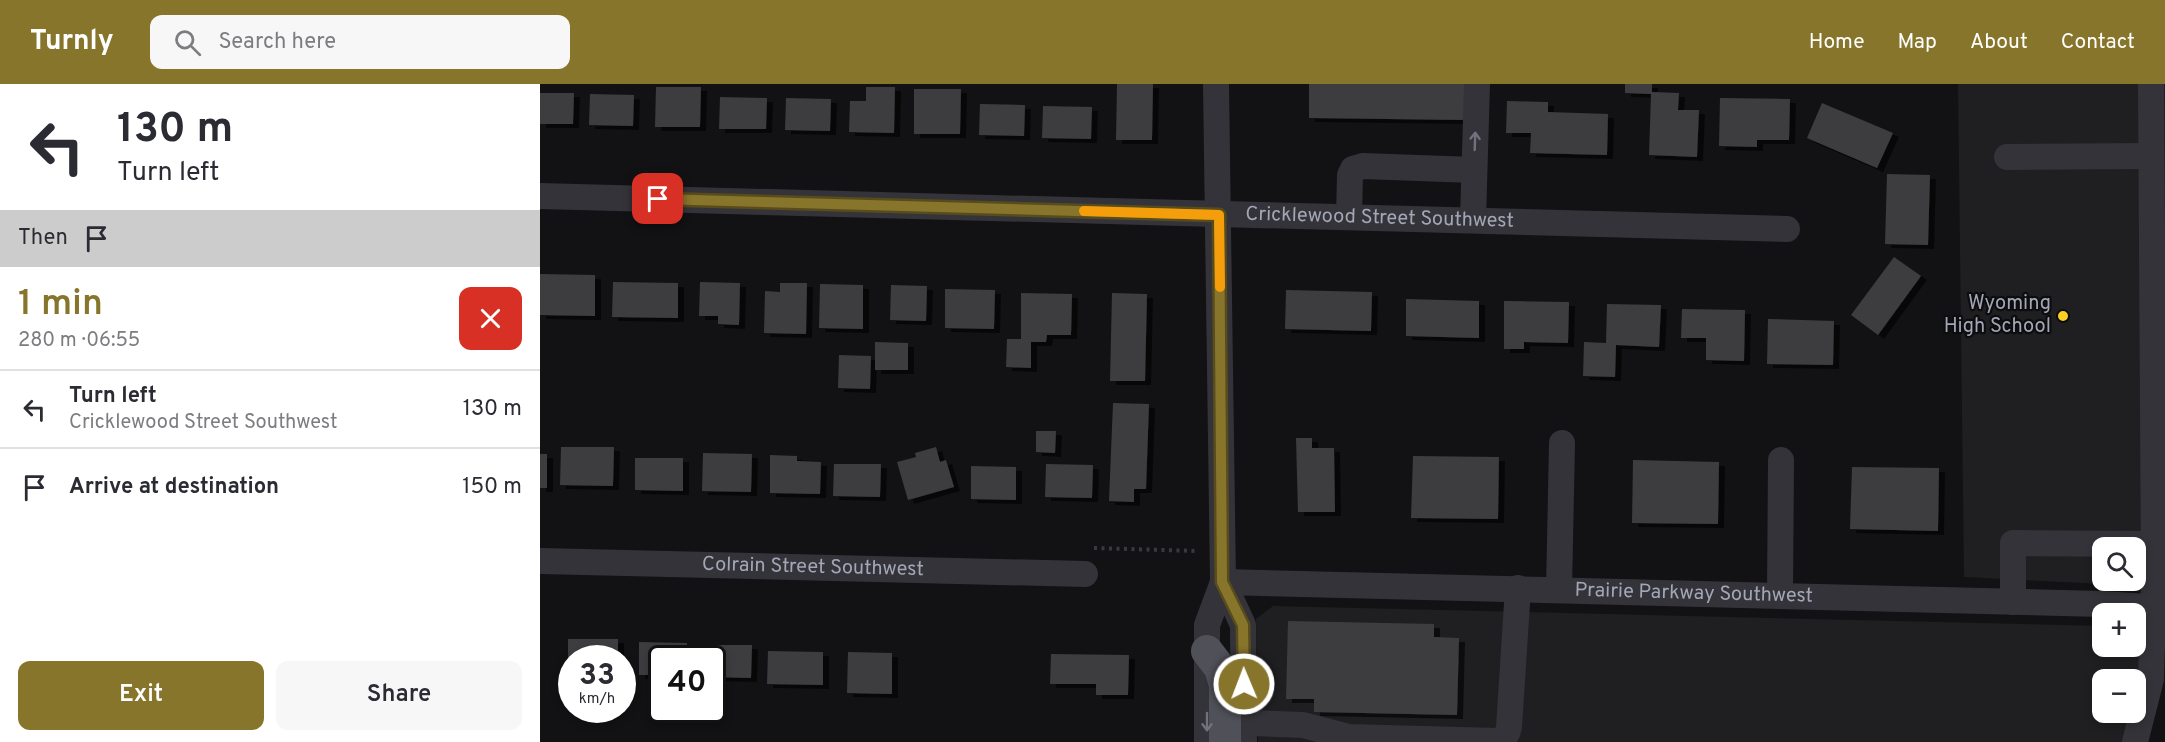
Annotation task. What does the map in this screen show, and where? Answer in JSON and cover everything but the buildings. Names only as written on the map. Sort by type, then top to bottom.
[{"type":"main road","points":[[1207,651],[1223,675],[1229,734]]},
{"type":"street","points":[[1207,651],[1207,625],[1222,582],[1216,84]]},
{"type":"street","points":[[1473,220],[1477,84]]},
{"type":"street","points":[[2135,742],[2151,679],[2159,608],[2154,544],[2151,84]]},
{"type":"street","points":[[2007,157],[2151,156]]},
{"type":"street","points":[[1349,217],[1350,175],[1353,169],[1363,166],[1474,170]]},
{"type":"street","name":"Cricklewood Street Southwest","points":[[540,196],[1787,229]]},
{"type":"street","points":[[1559,590],[1562,443]]},
{"type":"street","points":[[1780,596],[1781,460]]},
{"type":"street","points":[[2013,602],[2013,543],[2154,544]]},
{"type":"street","name":"Colrain Street Southwest","points":[[540,561],[1085,574]]},
{"type":"street","points":[[1222,582],[1243,625],[1229,734],[1304,725],[1348,737],[1498,741],[1506,736],[1509,727],[1518,588]]},
{"type":"street","name":"Prairie Parkway Southwest","points":[[1222,582],[1518,588],[2159,608]]},
{"type":"path","points":[[1094,548],[1198,551]]},
{"type":"shaded area","name":"Wyoming High School","points":[[1958,84],[2165,84],[2165,587],[2146,586],[2146,537],[2092,537],[2092,583],[1964,577]]},
{"type":"shaded area","points":[[1273,606],[2092,626],[2092,657],[2140,657],[2140,669],[2092,669],[2092,723],[2132,723],[2128,742],[1258,742],[1256,619]]},
{"type":"slow traffic","points":[[1084,211],[1219,215],[1220,287]]},
{"type":"place","name":"Wyoming High School","points":[[2063,316]]},
{"type":"route","points":[[658,199],[1219,215],[1222,582],[1243,625],[1244,684]]}]
